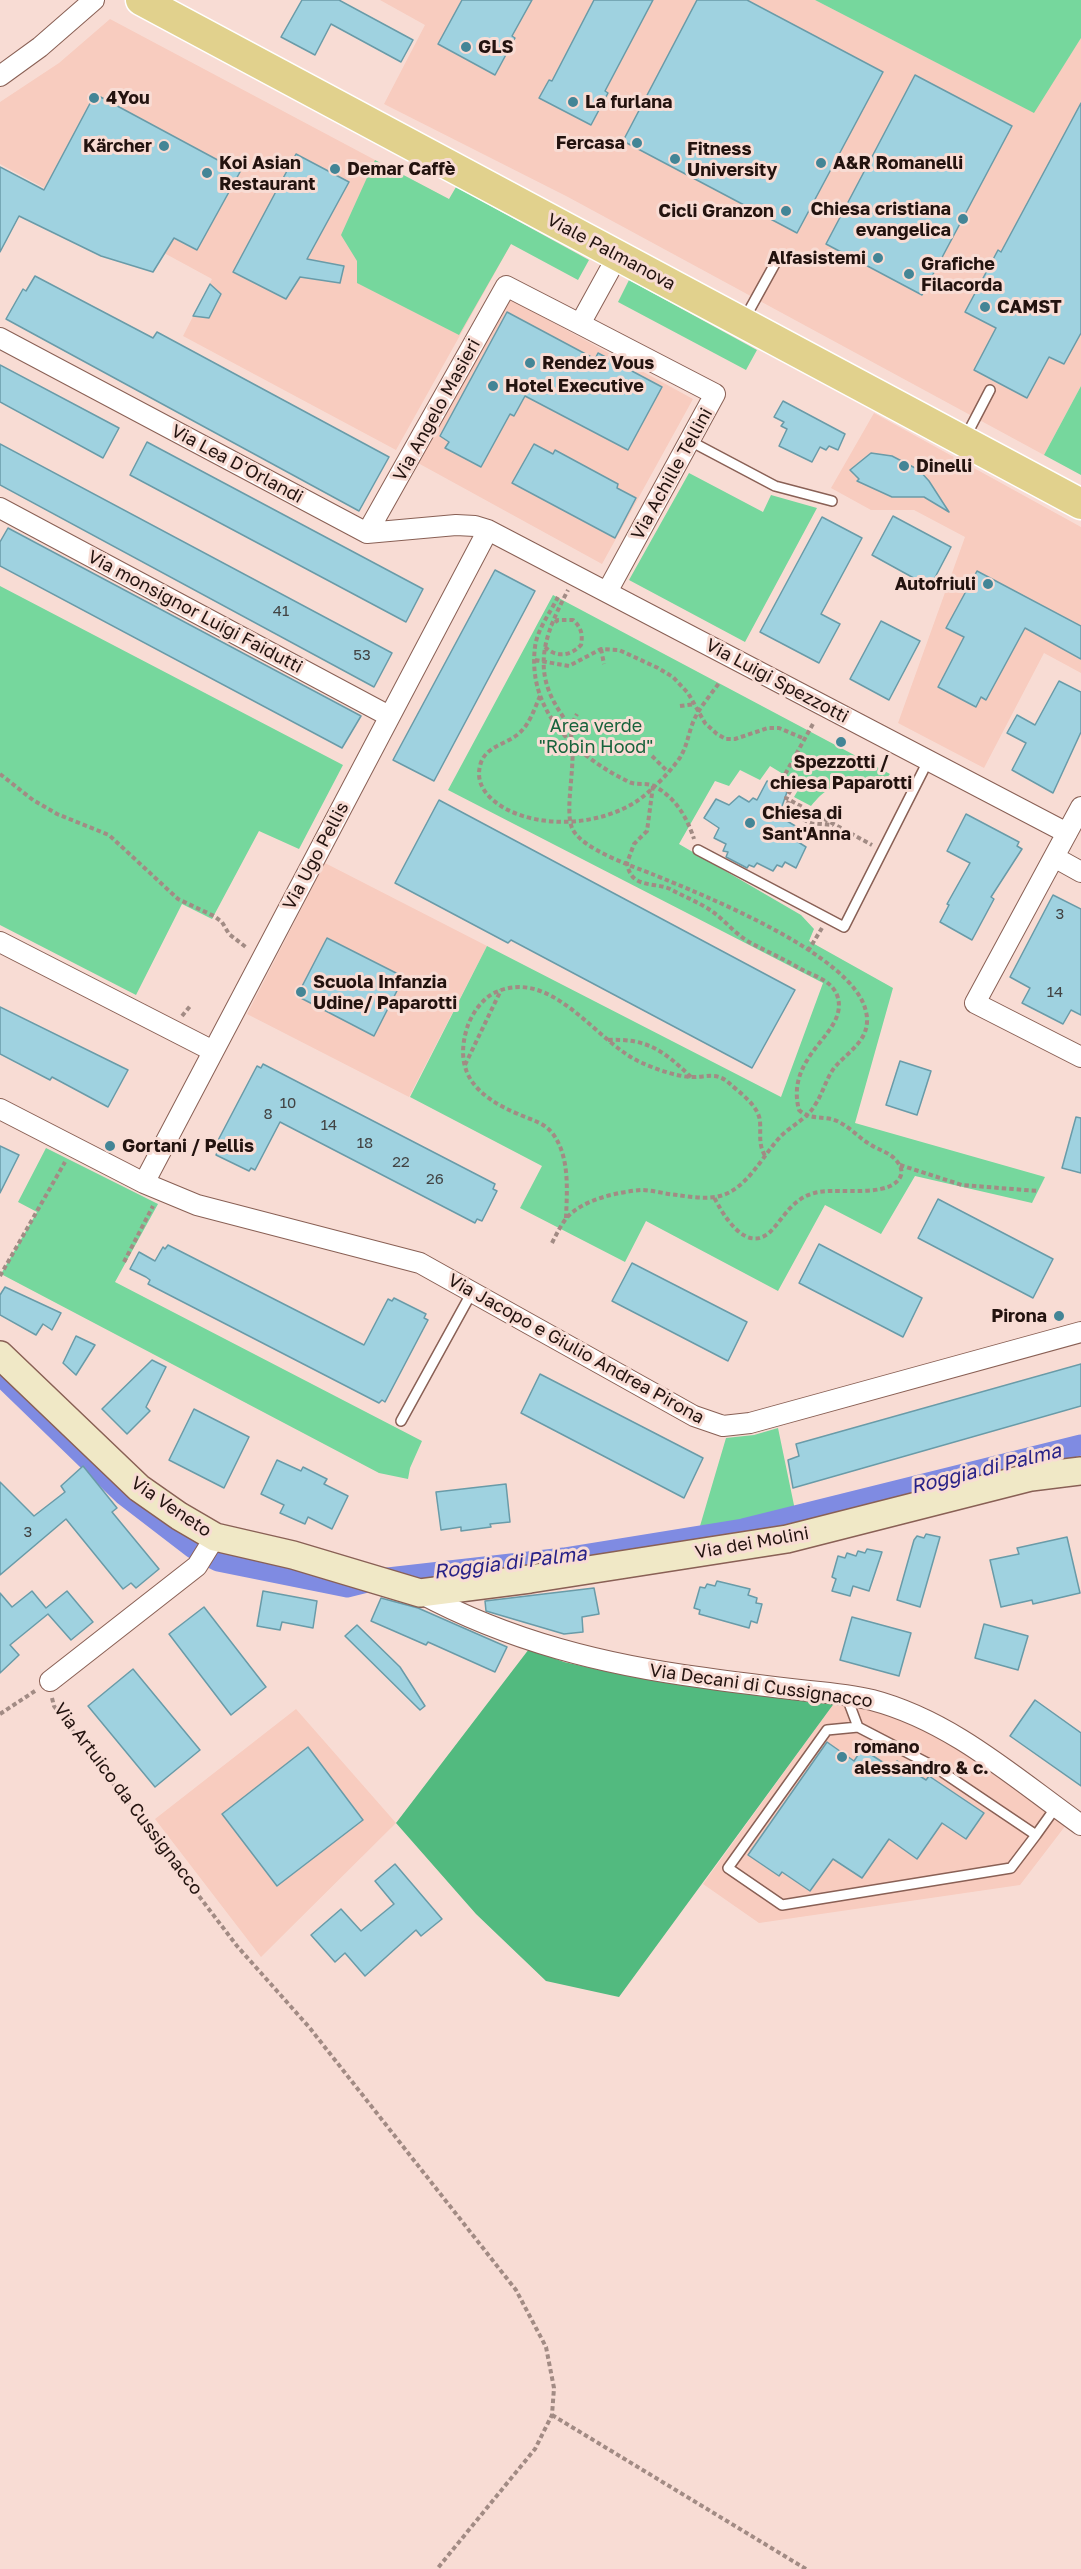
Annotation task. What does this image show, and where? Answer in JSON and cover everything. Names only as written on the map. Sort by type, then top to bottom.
[{"type":"main road","name":"Viale Palmanova","points":[[141,0],[1081,504]]},
{"type":"street","points":[[0,76],[40,47],[94,0]]},
{"type":"street","points":[[579,324],[618,255]]},
{"type":"street","name":"Via Achille Tellini","points":[[506,286],[715,394],[607,592]]},
{"type":"street","name":"Via Angelo Masieri","points":[[367,533],[506,286]]},
{"type":"street","name":"Via Lea D'Orlandi","points":[[0,338],[367,533]]},
{"type":"street","name":"Via monsignor Luigi Faidutti","points":[[0,508],[389,716]]},
{"type":"street","points":[[367,533],[456,525],[475,526],[488,530]]},
{"type":"street","name":"Via Luigi Spezzotti","points":[[488,530],[1067,833]]},
{"type":"street","name":"Via Ugo Pellis","points":[[144,1183],[488,530]]},
{"type":"street","points":[[1081,807],[975,1003],[1081,1057]]},
{"type":"street","points":[[1054,857],[1081,872]]},
{"type":"street","points":[[0,942],[213,1051]]},
{"type":"street","name":"Via Jacopo e Giulio Andrea Pirona","points":[[0,1109],[144,1183],[197,1205],[420,1263],[694,1416],[723,1426],[750,1424],[1081,1332]]},
{"type":"street","name":"Via Veneto","points":[[0,1354],[139,1488],[212,1542],[293,1555],[409,1591]]},
{"type":"street","name":"Via dei Molini","points":[[409,1591],[530,1579],[787,1539],[1031,1477],[1081,1471]]},
{"type":"street","name":"Via Artuico da Cussignacco","points":[[46,1683],[197,1566],[212,1542]]},
{"type":"street","name":"Via Decani di Cussignacco","points":[[409,1591],[518,1638],[573,1655],[702,1678],[872,1700],[909,1713],[962,1738],[1081,1825]]},
{"type":"lane","points":[[743,323],[777,260]]},
{"type":"lane","points":[[963,440],[990,390]]},
{"type":"lane","points":[[690,441],[774,486],[832,501]]},
{"type":"lane","points":[[698,850],[844,927],[928,761]]},
{"type":"lane","points":[[401,1421],[472,1292]]},
{"type":"lane","points":[[846,1695],[858,1727]]},
{"type":"lane","points":[[1036,1835],[935,1767],[858,1727],[826,1730],[728,1868],[782,1905],[1011,1868],[1036,1835],[1056,1807]]},
{"type":"path","points":[[552,1243],[566,1219],[576,1210],[605,1197],[642,1190],[701,1197],[722,1196],[737,1189],[781,1136],[815,1106],[833,1069],[860,1040],[867,1021],[864,1004],[850,983],[808,951],[770,928],[711,898],[627,863],[584,842],[572,829],[573,746],[569,729],[552,698],[543,662],[544,646],[560,599],[539,634],[535,647],[536,683],[540,696],[557,728],[573,746],[598,765],[625,780],[653,786],[678,806],[690,825],[698,850]]},
{"type":"path","points":[[544,646],[554,654],[569,654],[581,645],[582,633],[579,625],[573,620],[558,620],[550,626]]},
{"type":"path","points":[[535,660],[569,666],[601,649],[619,650],[673,677],[695,704],[711,730],[726,739],[735,740],[768,728],[779,728],[805,739]]},
{"type":"path","points":[[601,649],[604,664]]},
{"type":"path","points":[[540,696],[530,720],[522,730],[483,758],[479,779],[491,799],[516,814],[532,819],[571,821],[601,816],[637,801],[668,772],[683,753],[691,726],[719,683]]},
{"type":"path","points":[[680,706],[695,704]]},
{"type":"path","points":[[569,729],[577,714]]},
{"type":"path","points":[[778,787],[809,731]]},
{"type":"path","points":[[652,756],[668,772]]},
{"type":"path","points":[[0,774],[33,800],[57,814],[109,835],[178,899],[214,916],[222,922],[229,934],[247,948]]},
{"type":"path","points":[[781,782],[792,788],[786,798],[883,850]]},
{"type":"path","points":[[653,786],[647,831],[634,844],[627,863],[631,876],[636,880],[669,889],[710,910],[748,941],[823,980],[834,989],[838,1002],[835,1021],[805,1060],[800,1071],[796,1101],[799,1110],[805,1116],[834,1120],[846,1126],[895,1159],[901,1176],[890,1186],[869,1190],[809,1194],[791,1207],[770,1233],[756,1238],[748,1238],[731,1224],[714,1196]]},
{"type":"path","points":[[789,800],[785,809],[810,823],[837,826]]},
{"type":"path","points":[[808,951],[827,918]]},
{"type":"path","points":[[566,1219],[566,1174],[562,1152],[553,1134],[541,1123],[500,1107],[485,1096],[467,1078],[464,1068],[463,1049],[467,1026],[487,996],[501,990],[519,986],[542,991],[566,1004],[626,1056],[645,1064],[691,1077],[720,1076],[754,1108],[759,1118],[760,1146],[765,1156]]},
{"type":"path","points":[[464,1068],[501,990]]},
{"type":"path","points":[[181,1017],[191,1005]]},
{"type":"path","points":[[608,1040],[636,1040],[648,1044],[673,1060],[691,1077]]},
{"type":"path","points":[[0,1276],[74,1147]]},
{"type":"path","points":[[899,1165],[962,1185],[1038,1191]]},
{"type":"path","points":[[124,1262],[155,1203]]},
{"type":"path","name":"Via Artuico da Cussignacco","points":[[0,1714],[46,1683],[54,1706],[237,1946],[309,2027],[516,2290],[546,2347],[554,2388],[552,2415]]},
{"type":"path","points":[[437,2569],[535,2449],[552,2415],[806,2569]]},
{"type":"shaded area","points":[[380,0],[815,0],[1033,112],[1081,38],[1081,386],[1044,455],[568,197],[384,104],[425,25]]},
{"type":"shaded area","points":[[110,19],[516,235],[396,450],[183,336],[212,279],[0,164],[0,102],[59,63]]},
{"type":"shaded area","points":[[508,298],[693,399],[602,564],[418,463]]},
{"type":"shaded area","points":[[874,413],[1081,527],[1081,673],[1044,653],[984,768],[898,723],[965,537],[914,510],[871,510],[831,488]]},
{"type":"shaded area","points":[[325,863],[487,946],[409,1097],[247,1014]]},
{"type":"shaded area","points":[[838,1698],[898,1717],[945,1740],[1066,1825],[1020,1885],[759,1923],[703,1884]]},
{"type":"shaded area","points":[[296,1709],[396,1823],[261,1957],[155,1819]]},
{"type":"green space","points":[[815,0],[1081,0],[1081,38],[1034,113]]},
{"type":"green space","points":[[375,160],[449,199],[456,187],[589,260],[578,280],[511,244],[459,335],[357,283],[357,261],[341,235]]},
{"type":"green space","points":[[629,280],[757,350],[746,370],[618,302]]},
{"type":"green space","points":[[1081,386],[1081,475],[1044,455]]},
{"type":"green space","points":[[689,473],[763,512],[771,495],[817,508],[745,642],[629,580]]},
{"type":"green space","points":[[0,586],[343,765],[299,849],[259,831],[212,919],[182,904],[136,995],[0,925]]},
{"type":"green space","name":"Area verde \"Robin Hood\"","points":[[553,595],[890,774],[876,786],[841,786],[829,789],[811,806],[794,797],[801,785],[770,766],[760,780],[740,770],[729,786],[715,781],[679,844],[801,915],[814,929],[809,941],[893,988],[855,1123],[1045,1177],[1032,1203],[915,1176],[881,1234],[825,1205],[778,1291],[646,1221],[625,1262],[520,1208],[542,1166],[410,1097],[487,946],[781,1097],[823,983],[448,790]]},
{"type":"green space","points":[[46,1148],[158,1204],[115,1282],[422,1441],[410,1468],[408,1479],[379,1473],[1,1274],[37,1212],[18,1202]]},
{"type":"green space","points":[[778,1428],[795,1510],[754,1519],[700,1526],[726,1438],[754,1435]]},
{"type":"green space","points":[[529,1649],[564,1662],[618,1674],[838,1698],[619,1997],[546,1981],[476,1914],[396,1823]]},
{"type":"building","points":[[302,0],[339,0],[413,40],[401,62],[331,24],[315,55],[281,37]]},
{"type":"building","points":[[462,0],[532,0],[512,36],[515,38],[495,75],[438,44]]},
{"type":"building","points":[[594,0],[653,0],[605,91],[608,93],[591,125],[539,98],[549,80],[552,81]]},
{"type":"building","points":[[697,0],[747,0],[883,72],[797,233],[623,141]]},
{"type":"building","points":[[915,75],[1012,126],[922,295],[826,244]]},
{"type":"building","points":[[95,94],[240,172],[197,250],[174,238],[153,272],[101,256],[19,216],[0,252],[0,167],[44,190]]},
{"type":"building","points":[[1081,103],[1081,333],[1064,364],[1049,357],[1027,398],[974,370],[996,328],[965,312],[998,250],[1001,252]]},
{"type":"building","points":[[296,154],[349,182],[307,259],[344,266],[340,283],[300,277],[286,299],[233,272]]},
{"type":"building","points":[[35,276],[153,338],[157,332],[389,457],[359,511],[6,319],[23,289],[26,291]]},
{"type":"building","points":[[210,284],[221,294],[209,318],[193,316]]},
{"type":"building","points":[[507,312],[595,359],[598,353],[662,387],[628,450],[525,396],[514,416],[510,414],[481,467],[445,448],[449,442],[440,436]]},
{"type":"building","points":[[0,365],[119,428],[103,458],[0,402]]},
{"type":"building","points":[[783,401],[845,434],[838,450],[829,446],[826,450],[820,447],[812,462],[779,446],[787,429],[781,426],[784,422],[774,417]]},
{"type":"building","points":[[147,442],[423,589],[406,622],[130,475]]},
{"type":"building","points":[[0,444],[392,653],[374,687],[0,485]]},
{"type":"building","points":[[534,444],[553,454],[555,450],[618,484],[617,488],[636,498],[615,538],[512,483]]},
{"type":"building","points":[[871,453],[892,456],[919,470],[949,512],[924,497],[892,497],[857,481],[859,479],[850,470]]},
{"type":"building","points":[[893,516],[951,547],[930,587],[872,555]]},
{"type":"building","points":[[822,517],[862,538],[821,614],[840,624],[819,663],[760,632]]},
{"type":"building","points":[[8,528],[361,716],[342,748],[0,566],[0,542]]},
{"type":"building","points":[[495,570],[535,591],[434,781],[393,760]]},
{"type":"building","points":[[977,571],[1081,626],[1081,659],[1025,628],[986,700],[981,697],[976,707],[938,687],[964,637],[946,628]]},
{"type":"building","points":[[881,621],[920,641],[889,700],[850,679]]},
{"type":"building","points":[[1059,681],[1081,692],[1081,732],[1053,793],[1012,770],[1026,743],[1007,733],[1017,715],[1035,725]]},
{"type":"building","name":"Chiesa di Sant'Anna","points":[[767,781],[787,792],[780,812],[784,814],[782,818],[797,827],[792,833],[798,836],[795,840],[806,847],[796,868],[785,862],[782,867],[777,865],[773,871],[757,863],[754,867],[749,865],[747,868],[726,857],[728,852],[723,851],[726,844],[714,838],[719,828],[704,818],[716,799],[729,805],[739,796],[749,802],[753,798],[757,800]]},
{"type":"building","points":[[439,800],[795,990],[752,1068],[511,940],[508,943],[395,883]]},
{"type":"building","points":[[966,814],[1019,842],[1017,846],[1022,849],[991,897],[994,899],[972,940],[940,922],[949,905],[947,904],[970,863],[947,851]]},
{"type":"building","points":[[1053,895],[1081,909],[1081,1015],[1071,1010],[1063,1024],[1022,1003],[1030,988],[1010,977]]},
{"type":"building","points":[[327,938],[404,977],[374,1036],[297,996]]},
{"type":"building","points":[[0,1007],[128,1070],[108,1107],[52,1077],[50,1080],[0,1054]]},
{"type":"building","points":[[900,1061],[931,1071],[917,1115],[886,1105]]},
{"type":"building","points":[[263,1064],[495,1184],[493,1189],[497,1191],[482,1221],[477,1219],[475,1223],[280,1122],[255,1170],[251,1168],[249,1171],[216,1155],[218,1150],[214,1148],[257,1066],[261,1068]]},
{"type":"building","points":[[1076,1117],[1081,1118],[1081,1173],[1062,1168]]},
{"type":"building","points":[[0,1146],[19,1155],[0,1193]]},
{"type":"building","points":[[938,1199],[1053,1259],[1033,1298],[918,1238]]},
{"type":"building","points":[[819,1244],[922,1298],[903,1337],[799,1283]]},
{"type":"building","points":[[168,1245],[364,1345],[388,1299],[392,1301],[394,1298],[426,1314],[424,1318],[428,1320],[385,1402],[382,1400],[379,1403],[148,1284],[150,1280],[130,1269],[139,1252],[155,1261],[163,1247],[165,1249]]},
{"type":"building","points":[[632,1263],[747,1322],[728,1361],[612,1301]]},
{"type":"building","points":[[5,1287],[61,1313],[52,1330],[43,1324],[36,1335],[0,1315],[0,1295]]},
{"type":"building","points":[[76,1336],[95,1345],[76,1375],[63,1363]]},
{"type":"building","points":[[152,1360],[166,1367],[146,1407],[150,1411],[127,1434],[102,1409]]},
{"type":"building","points":[[1081,1364],[1081,1406],[793,1488],[788,1460],[799,1456],[796,1444]]},
{"type":"building","points":[[540,1374],[703,1458],[684,1498],[521,1413]]},
{"type":"building","points":[[194,1409],[249,1437],[224,1488],[169,1460]]},
{"type":"building","points":[[277,1460],[301,1471],[303,1467],[327,1479],[324,1484],[348,1496],[332,1529],[308,1517],[305,1524],[280,1513],[284,1505],[261,1494]]},
{"type":"building","points":[[83,1466],[117,1508],[112,1512],[159,1569],[136,1588],[131,1583],[123,1589],[66,1519],[0,1575],[0,1482],[34,1516],[65,1492],[61,1486]]},
{"type":"building","points":[[506,1484],[510,1522],[461,1531],[461,1527],[441,1530],[436,1492]]},
{"type":"building","points":[[926,1534],[940,1537],[920,1607],[897,1600],[914,1540],[917,1536],[924,1538]]},
{"type":"building","points":[[1067,1537],[1080,1593],[1033,1604],[1032,1600],[1001,1607],[990,1560],[1019,1554],[1017,1548]]},
{"type":"building","points":[[867,1549],[882,1552],[869,1591],[853,1586],[850,1596],[832,1591],[836,1579],[832,1577],[838,1556],[845,1558],[847,1553],[856,1556],[858,1551],[865,1553]]},
{"type":"building","points":[[717,1581],[750,1589],[748,1595],[757,1598],[756,1603],[762,1604],[757,1623],[751,1621],[749,1628],[699,1614],[700,1610],[694,1608],[700,1587],[705,1588],[707,1584],[715,1586]]},
{"type":"building","points":[[594,1588],[599,1614],[582,1617],[583,1632],[564,1634],[486,1611],[485,1601]]},
{"type":"building","points":[[32,1591],[46,1608],[67,1591],[93,1622],[71,1640],[48,1614],[10,1645],[19,1655],[0,1673],[0,1593],[12,1607]]},
{"type":"building","points":[[263,1591],[317,1601],[313,1628],[282,1622],[280,1630],[257,1626]]},
{"type":"building","points":[[381,1598],[418,1608],[507,1647],[495,1672],[428,1642],[426,1645],[371,1621]]},
{"type":"building","points":[[204,1607],[266,1687],[231,1715],[169,1634]]},
{"type":"building","points":[[852,1617],[911,1633],[899,1676],[840,1660]]},
{"type":"building","points":[[984,1624],[1028,1636],[1018,1670],[975,1658]]},
{"type":"building","points":[[357,1625],[400,1667],[425,1706],[420,1710],[345,1636]]},
{"type":"building","points":[[133,1669],[200,1750],[155,1787],[88,1706]]},
{"type":"building","points":[[1035,1700],[1081,1733],[1081,1786],[1010,1736]]},
{"type":"building","points":[[827,1742],[854,1761],[862,1749],[892,1768],[897,1761],[926,1780],[929,1776],[984,1813],[966,1839],[942,1823],[917,1859],[889,1839],[862,1878],[833,1859],[810,1891],[782,1872],[779,1876],[748,1855]]},
{"type":"building","points":[[308,1747],[363,1820],[277,1886],[222,1814]]},
{"type":"building","points":[[395,1864],[442,1919],[421,1936],[416,1930],[365,1976],[345,1953],[335,1962],[311,1935],[341,1909],[361,1931],[394,1904],[375,1881]]},
{"type":"waterway","name":"Roggia di Palma","points":[[0,1375],[124,1495],[193,1548],[218,1561],[347,1587],[379,1579],[564,1558],[743,1529],[1081,1445]]},
{"type":"place","name":"GLS","points":[[466,47]]},
{"type":"place","name":"4You","points":[[94,98]]},
{"type":"place","name":"La furlana","points":[[573,102]]},
{"type":"place","name":"Fercasa","points":[[637,143]]},
{"type":"place","name":"Kärcher","points":[[164,146]]},
{"type":"place","name":"Fitness University","points":[[675,159]]},
{"type":"place","name":"A&R Romanelli","points":[[821,163]]},
{"type":"place","name":"Demar Caffè","points":[[335,169]]},
{"type":"place","name":"Koi Asian Restaurant","points":[[207,173]]},
{"type":"place","name":"Cicli Granzon","points":[[786,211]]},
{"type":"place","name":"Chiesa cristiana evangelica","points":[[963,219]]},
{"type":"place","name":"Alfasistemi","points":[[878,258]]},
{"type":"place","name":"Grafiche Filacorda","points":[[909,274]]},
{"type":"place","name":"CAMST","points":[[985,307]]},
{"type":"place","name":"Rendez Vous","points":[[530,363]]},
{"type":"place","name":"Hotel Executive","points":[[493,386]]},
{"type":"place","name":"Dinelli","points":[[904,466]]},
{"type":"place","name":"Autofriuli","points":[[988,584]]},
{"type":"place","name":"Spezzotti / chiesa Paparotti","points":[[841,742]]},
{"type":"place","name":"Chiesa di Sant'Anna","points":[[750,823]]},
{"type":"place","name":"Scuola Infanzia Udine/ Paparotti","points":[[301,992]]},
{"type":"place","name":"Gortani / Pellis","points":[[110,1146]]},
{"type":"place","name":"Pirona","points":[[1059,1316]]},
{"type":"place","name":"romano alessandro & c.","points":[[842,1757]]}]
